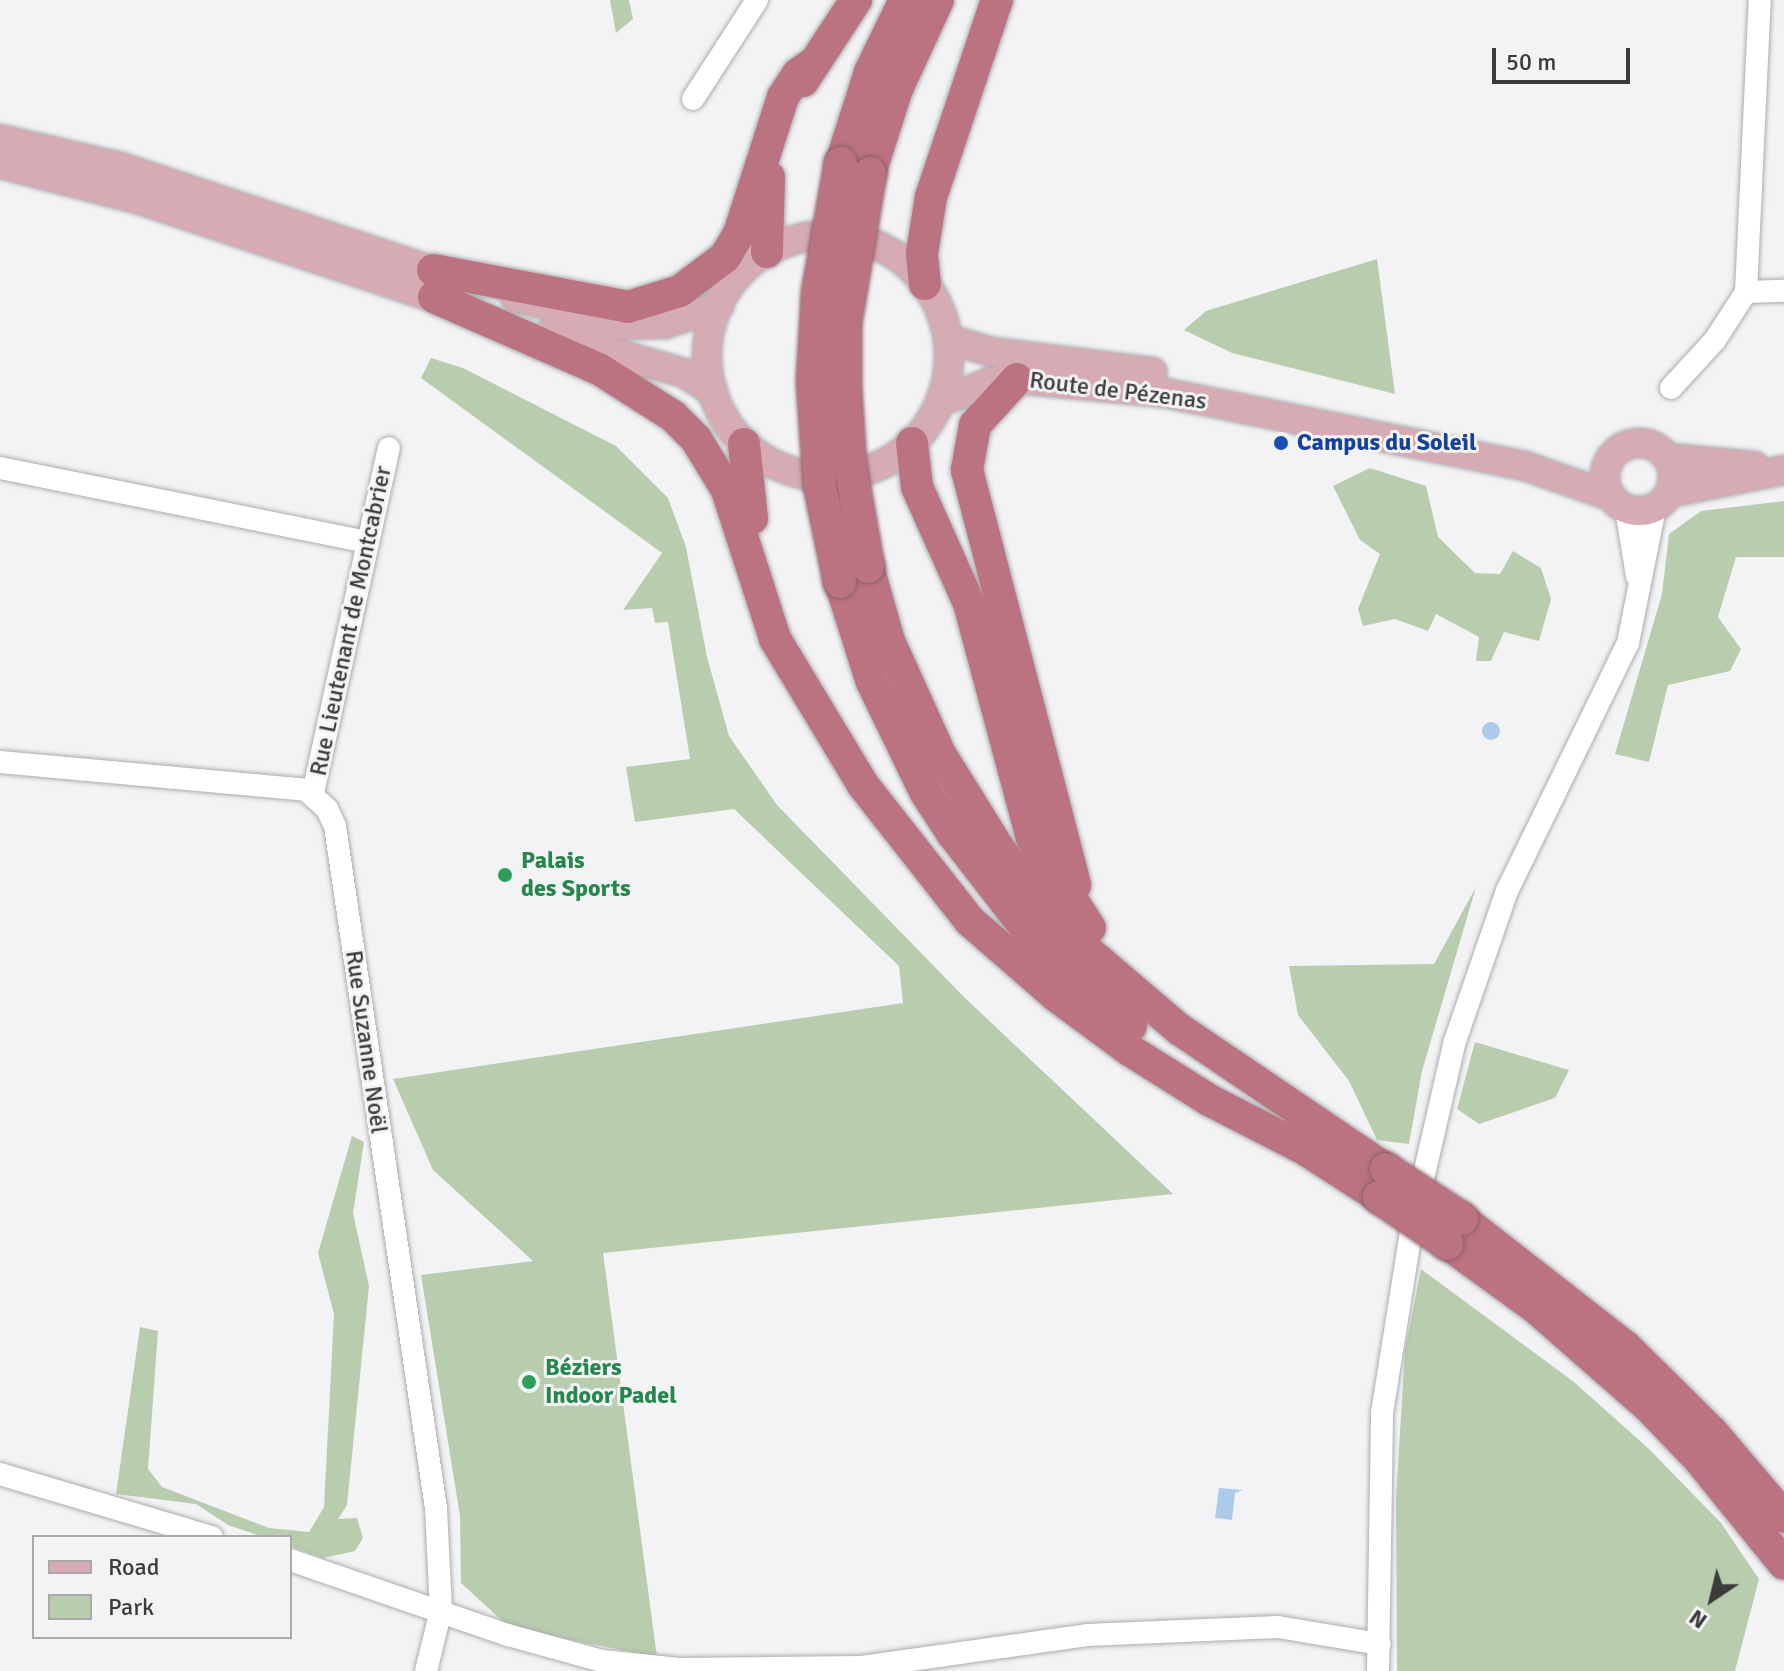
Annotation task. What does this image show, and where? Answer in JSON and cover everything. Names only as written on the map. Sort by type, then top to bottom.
[{"type":"highway","points":[[767,252],[770,173],[784,123],[814,63],[856,0]]},
{"type":"highway","points":[[905,0],[870,72],[856,168],[818,293],[813,381],[820,485],[854,574],[915,704],[987,830],[1084,948],[1179,1029],[1382,1183],[1626,1347],[1764,1490],[1784,1564]]},
{"type":"highway","points":[[856,168],[938,0]]},
{"type":"highway","points":[[925,284],[922,253],[931,197],[997,0]]},
{"type":"highway","points":[[433,284],[628,307],[680,291],[725,257],[739,234],[783,97],[798,74],[814,63]]},
{"type":"highway","points":[[433,284],[645,393],[696,439],[727,490],[775,639],[863,785],[970,921],[1010,958],[1131,1051],[1209,1100],[1301,1147],[1382,1183]]},
{"type":"highway","points":[[1017,379],[975,425],[968,482],[1057,830],[1091,929]]},
{"type":"highway","points":[[912,443],[917,487],[969,603],[1032,838],[1091,929],[1179,1029]]},
{"type":"highway","points":[[744,444],[764,573],[784,633],[828,727]]},
{"type":"highway","points":[[854,574],[872,682],[926,793],[975,868],[1028,931],[1086,989],[1182,1066],[1301,1147]]},
{"type":"highway","points":[[1455,1232],[1594,1356],[1698,1458],[1772,1524]]},
{"type":"main road","points":[[0,139],[121,167],[433,284],[684,373],[713,392]]},
{"type":"main road","points":[[0,164],[137,199],[433,284],[621,325],[665,324],[719,306]]},
{"type":"main road","points":[[808,238],[853,239],[891,254],[925,284],[948,339],[948,371],[940,402],[912,443],[877,467],[833,477],[788,470],[744,444],[713,392],[708,351],[719,306],[741,273],[767,252],[808,238]]},
{"type":"main road","name":"Route de Pézenas","points":[[948,339],[992,352],[1163,374],[1232,391],[1298,419]]},
{"type":"main road","name":"Route de Pézenas","points":[[940,402],[990,382],[1017,379],[1166,393],[1525,466],[1618,502]]},
{"type":"main road","points":[[1639,443],[1668,458],[1784,469],[1662,500],[1618,502],[1605,480],[1611,458],[1620,448],[1639,443]]},
{"type":"main road","name":"Route de Pézenas","points":[[1525,466],[1611,458]]},
{"type":"main road","points":[[1662,500],[1673,476],[1668,458]]},
{"type":"street","points":[[693,99],[757,0]]},
{"type":"street","points":[[1671,388],[1715,340],[1746,292],[1760,0]]},
{"type":"street","points":[[1746,292],[1784,291]]},
{"type":"street","name":"Rue Lieutenant de Montcabrier","points":[[313,793],[389,448]]},
{"type":"street","points":[[0,468],[368,542]]},
{"type":"street","points":[[1378,1671],[1382,1413],[1411,1231],[1455,1041],[1507,891],[1614,679],[1628,643],[1639,586],[1662,500]]},
{"type":"street","points":[[1618,502],[1639,586]]},
{"type":"street","points":[[0,762],[313,793]]},
{"type":"street","name":"Rue Suzanne Noël","points":[[313,793],[335,826],[434,1495],[441,1610],[426,1671]]},
{"type":"street","points":[[0,1474],[205,1535]]},
{"type":"street","points":[[292,1561],[602,1661],[680,1669],[862,1667],[1087,1635],[1278,1627],[1380,1644]]},
{"type":"green space","points":[[610,0],[629,0],[633,19],[616,33]]},
{"type":"green space","points":[[1377,259],[1395,394],[1232,353],[1184,330],[1206,311]]},
{"type":"green space","points":[[431,358],[463,368],[616,446],[668,498],[686,547],[707,657],[729,736],[777,805],[964,997],[1173,1194],[603,1253],[657,1657],[510,1628],[461,1583],[460,1516],[421,1275],[533,1261],[433,1170],[393,1079],[903,1003],[899,966],[734,809],[635,822],[626,767],[690,759],[668,622],[655,623],[652,608],[623,610],[662,553],[421,378]]},
{"type":"green space","points":[[1370,468],[1426,486],[1438,537],[1475,573],[1500,574],[1513,551],[1541,568],[1551,599],[1539,641],[1504,632],[1491,661],[1476,661],[1479,637],[1436,614],[1428,631],[1395,619],[1363,626],[1358,609],[1380,554],[1360,540],[1333,486]]},
{"type":"green space","points":[[1784,501],[1784,557],[1736,557],[1718,617],[1741,649],[1730,671],[1668,685],[1649,762],[1615,754],[1662,594],[1669,534],[1701,511]]},
{"type":"green space","points":[[1476,887],[1422,1071],[1409,1144],[1377,1140],[1349,1081],[1298,1015],[1289,966],[1434,964]]},
{"type":"green space","points":[[1475,1042],[1569,1070],[1555,1098],[1479,1124],[1457,1109]]},
{"type":"green space","points":[[352,1136],[364,1142],[353,1213],[369,1286],[347,1505],[338,1519],[357,1518],[363,1538],[355,1551],[323,1558],[292,1547],[292,1535],[257,1535],[228,1525],[196,1504],[116,1494],[140,1327],[158,1331],[148,1469],[162,1487],[269,1528],[309,1532],[324,1507],[334,1314],[318,1253]]},
{"type":"green space","points":[[1421,1269],[1574,1382],[1649,1449],[1721,1523],[1759,1579],[1735,1671],[1397,1671],[1396,1498],[1405,1350]]},
{"type":"water","points":[[1491,722],[1500,731],[1491,740],[1482,731]]},
{"type":"water","points":[[1219,1488],[1243,1490],[1235,1493],[1232,1520],[1215,1518]]},
{"type":"place","name":"Campus du Soleil","points":[[1281,443]]},
{"type":"place","name":"Palais des Sports","points":[[505,875]]},
{"type":"place","name":"Béziers Indoor Padel","points":[[529,1382]]}]
